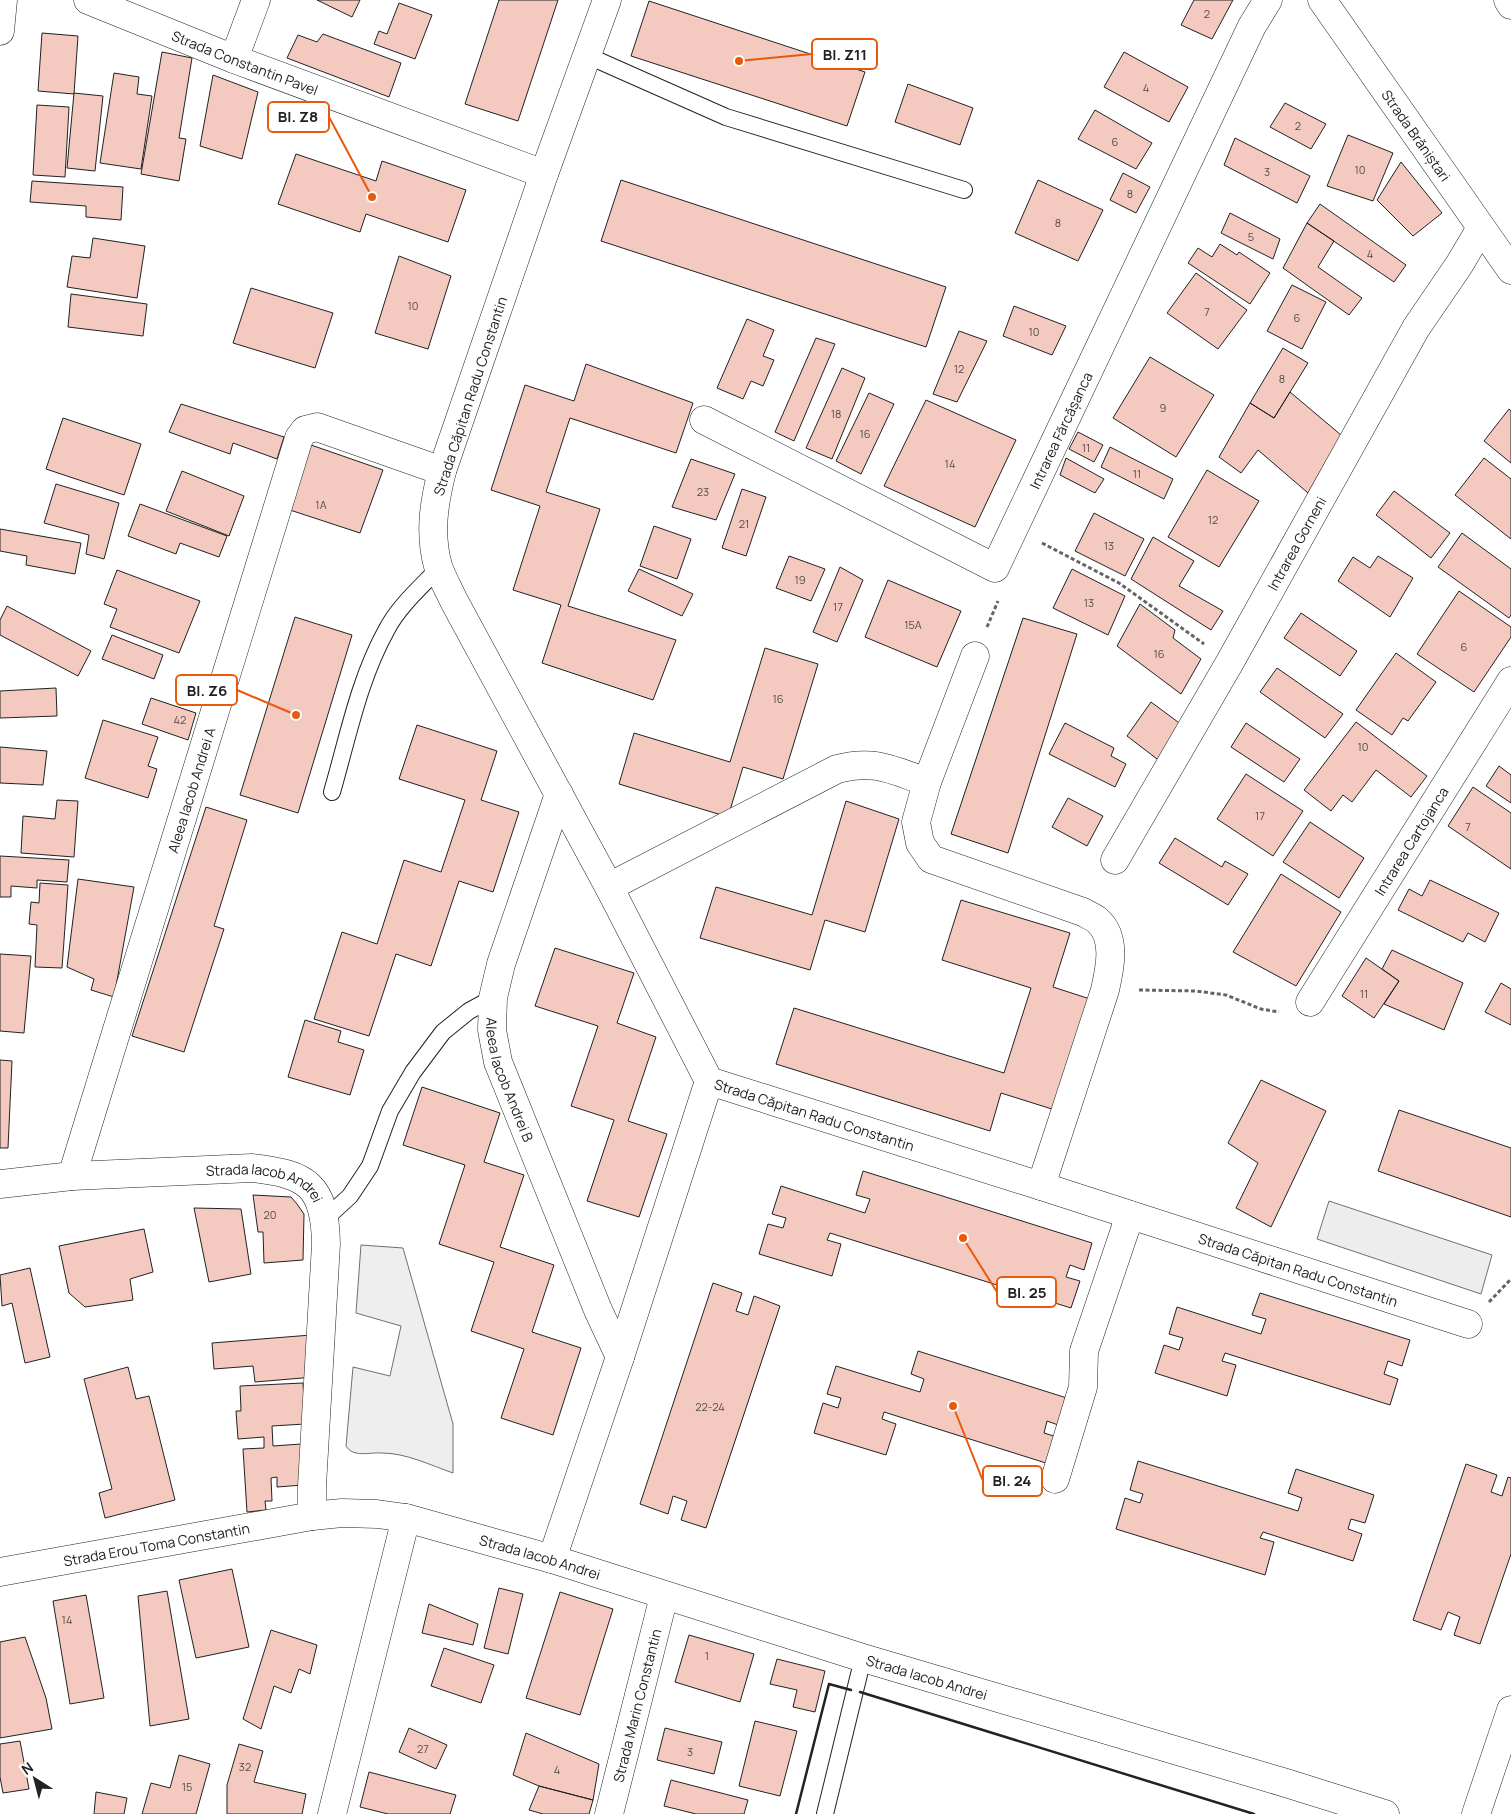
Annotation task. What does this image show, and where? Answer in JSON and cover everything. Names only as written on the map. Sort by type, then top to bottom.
[{"type":"street","points":[[0,31],[3,0]]},
{"type":"street","name":"Strada Constantin Pavel","points":[[88,0],[234,59],[544,174]]},
{"type":"street","points":[[234,59],[256,0]]},
{"type":"street","name":"Strada Căpitan Radu Constantin","points":[[607,0],[544,174],[442,471],[436,497],[433,546],[438,568],[458,610],[609,887],[709,1081],[1468,1324]]},
{"type":"street","name":"Intrarea Fărcășanca","points":[[995,568],[1252,26],[1268,0]]},
{"type":"street","name":"Strada Brăniștari","points":[[1322,0],[1511,270]]},
{"type":"street","points":[[1508,0],[1511,4]]},
{"type":"street","name":"Intrarea Gorneni","points":[[1116,860],[1230,662],[1416,328],[1481,228]]},
{"type":"street","points":[[704,420],[995,568]]},
{"type":"street","name":"Aleea Iacob Andrei A","points":[[72,1176],[299,438],[305,430],[316,427],[442,471]]},
{"type":"street","points":[[975,656],[927,782],[916,822],[920,843],[931,859],[1083,912],[1098,921],[1106,934],[1110,949],[1111,964],[1105,990],[1041,1186]]},
{"type":"street","name":"Intrarea Cartojanca","points":[[1310,1002],[1511,681]]},
{"type":"street","points":[[609,887],[837,769],[853,765],[878,765],[927,782]]},
{"type":"street","name":"Aleea Iacob Andrei B","points":[[559,794],[501,964],[493,998],[492,1030],[498,1062],[598,1310],[620,1357]]},
{"type":"street","points":[[552,1559],[620,1357],[709,1081]]},
{"type":"street","name":"Strada Iacob Andrei","points":[[0,1184],[72,1176],[252,1168],[275,1171],[303,1180],[313,1189],[320,1200],[325,1219],[326,1244],[312,1486],[312,1516],[342,1513],[377,1514],[406,1518],[552,1559],[863,1658],[1286,1782],[1385,1814]]},
{"type":"street","points":[[1055,1479],[1083,1387],[1084,1351],[1130,1215]]},
{"type":"street","name":"Strada Erou Toma Constantin","points":[[0,1572],[312,1516]]},
{"type":"street","points":[[332,1814],[406,1518]]},
{"type":"street","name":"Strada Marin Constantin","points":[[609,1814],[664,1596]]},
{"type":"street","points":[[1476,1814],[1511,1710]]},
{"type":"lane","points":[[586,55],[726,117],[964,190]]},
{"type":"lane","points":[[332,792],[368,666],[388,627],[408,601],[438,568]]},
{"type":"lane","points":[[325,1219],[350,1196],[370,1166],[390,1111],[413,1072],[443,1032],[469,1011],[493,998]]},
{"type":"lane","points":[[825,1814],[863,1658]]},
{"type":"path","points":[[1013,528],[1119,583],[1230,662]]},
{"type":"path","points":[[975,656],[999,598],[995,568]]},
{"type":"path","points":[[1105,990],[1196,991],[1226,995],[1261,1009],[1289,1014],[1310,1002]]},
{"type":"shaded area","points":[[1329,1201],[1492,1255],[1481,1294],[1317,1239]]},
{"type":"shaded area","points":[[361,1245],[403,1248],[453,1424],[453,1473],[409,1457],[377,1453],[362,1454],[349,1450],[346,1446],[353,1367],[390,1376],[401,1326],[356,1313]]},
{"type":"building","points":[[317,0],[360,0],[352,17]]},
{"type":"building","points":[[499,0],[558,0],[518,121],[465,104]]},
{"type":"building","points":[[1194,0],[1233,0],[1212,39],[1181,25]]},
{"type":"building","points":[[649,1],[865,72],[847,126],[631,56]]},
{"type":"building","points":[[399,3],[432,15],[415,59],[374,44],[379,31],[387,34]]},
{"type":"building","points":[[42,33],[78,36],[74,94],[38,91]]},
{"type":"building","points":[[323,34],[401,63],[389,97],[287,58],[298,35],[317,42]]},
{"type":"building","points":[[162,52],[192,58],[179,138],[186,139],[179,181],[141,174]]},
{"type":"building","points":[[1124,52],[1188,87],[1169,122],[1104,87]]},
{"type":"building","points":[[114,73],[139,77],[137,94],[152,96],[141,169],[100,163]]},
{"type":"building","points":[[213,75],[258,92],[242,159],[200,146]]},
{"type":"building","points":[[908,84],[973,108],[960,145],[895,122]]},
{"type":"building","points":[[74,93],[103,96],[95,171],[67,168]]},
{"type":"building","points":[[1285,103],[1326,124],[1311,149],[1270,127]]},
{"type":"building","points":[[37,105],[69,107],[65,177],[33,175]]},
{"type":"building","points":[[1095,110],[1152,143],[1136,169],[1078,139]]},
{"type":"building","points":[[1348,135],[1393,153],[1373,201],[1327,186]]},
{"type":"building","points":[[1235,138],[1310,176],[1297,203],[1224,165]]},
{"type":"building","points":[[296,154],[376,181],[382,161],[466,190],[448,242],[366,214],[360,232],[278,204]]},
{"type":"building","points":[[1401,162],[1442,213],[1413,236],[1377,200]]},
{"type":"building","points":[[1123,173],[1150,187],[1136,213],[1110,200]]},
{"type":"building","points":[[621,180],[946,287],[926,347],[601,241]]},
{"type":"building","points":[[1038,180],[1103,210],[1078,261],[1015,233]]},
{"type":"building","points":[[32,181],[123,187],[121,220],[86,217],[86,206],[30,202]]},
{"type":"building","points":[[1320,204],[1406,265],[1394,282],[1307,223]]},
{"type":"building","points":[[1230,213],[1280,239],[1273,259],[1221,233]]},
{"type":"building","points":[[1307,223],[1334,241],[1318,267],[1362,298],[1349,315],[1283,268]]},
{"type":"building","points":[[93,238],[145,246],[137,298],[67,287],[72,256],[90,258]]},
{"type":"building","points":[[1220,244],[1237,255],[1239,252],[1270,273],[1250,304],[1188,263],[1198,248],[1212,257]]},
{"type":"building","points":[[399,256],[451,276],[428,349],[375,333]]},
{"type":"building","points":[[1196,273],[1247,310],[1218,349],[1167,313]]},
{"type":"building","points":[[1292,285],[1326,302],[1302,349],[1267,331]]},
{"type":"building","points":[[251,288],[333,313],[315,368],[233,343]]},
{"type":"building","points":[[71,294],[147,304],[143,336],[68,327]]},
{"type":"building","points":[[1014,306],[1066,326],[1052,355],[1003,336]]},
{"type":"building","points":[[747,319],[774,330],[763,356],[774,360],[763,386],[751,381],[743,399],[717,388]]},
{"type":"building","points":[[959,331],[987,341],[957,402],[933,394]]},
{"type":"building","points":[[816,338],[835,344],[794,441],[775,432]]},
{"type":"building","points":[[1283,348],[1308,363],[1274,418],[1250,403]]},
{"type":"building","points":[[1150,357],[1214,395],[1176,457],[1113,418]]},
{"type":"building","points":[[586,364],[693,403],[676,453],[570,418],[546,492],[600,509],[568,606],[676,640],[653,700],[542,663],[561,605],[513,590],[540,506],[491,490],[525,385],[574,401]]},
{"type":"building","points":[[842,368],[865,378],[832,459],[806,448]]},
{"type":"building","points":[[1290,392],[1341,435],[1308,493],[1258,450],[1241,473],[1219,457],[1250,403],[1274,418]]},
{"type":"building","points":[[869,393],[894,404],[861,474],[836,461]]},
{"type":"building","points":[[926,400],[1016,440],[975,527],[884,486]]},
{"type":"building","points":[[181,404],[284,437],[277,459],[233,443],[230,454],[169,432]]},
{"type":"building","points":[[1509,409],[1511,411],[1511,463],[1484,441]]},
{"type":"building","points":[[63,418],[141,444],[124,495],[46,469]]},
{"type":"building","points":[[1078,432],[1103,445],[1094,462],[1069,449]]},
{"type":"building","points":[[311,445],[383,470],[360,533],[290,510]]},
{"type":"building","points":[[1110,447],[1173,479],[1164,499],[1101,467]]},
{"type":"building","points":[[1066,458],[1104,479],[1095,493],[1060,475]]},
{"type":"building","points":[[1484,458],[1511,479],[1511,539],[1455,495]]},
{"type":"building","points":[[691,459],[735,474],[716,520],[672,507]]},
{"type":"building","points":[[1207,470],[1259,501],[1219,567],[1168,537]]},
{"type":"building","points":[[182,471],[244,496],[229,536],[166,511]]},
{"type":"building","points":[[56,484],[119,503],[104,559],[86,554],[89,535],[44,523]]},
{"type":"building","points":[[742,489],[766,497],[746,556],[722,548]]},
{"type":"building","points":[[1394,491],[1450,533],[1431,558],[1376,515]]},
{"type":"building","points":[[140,504],[227,536],[219,557],[180,543],[176,554],[128,536]]},
{"type":"building","points":[[1094,513],[1144,539],[1125,576],[1075,551]]},
{"type":"building","points":[[654,526],[691,539],[677,579],[640,566]]},
{"type":"building","points":[[0,529],[81,543],[75,574],[26,565],[27,556],[0,551]]},
{"type":"building","points":[[1462,533],[1511,569],[1511,615],[1509,618],[1438,567]]},
{"type":"building","points":[[1153,537],[1194,561],[1179,586],[1223,611],[1211,630],[1131,579]]},
{"type":"building","points":[[789,556],[825,569],[811,601],[776,588]]},
{"type":"building","points":[[1378,556],[1413,578],[1390,617],[1338,581],[1353,557],[1370,568]]},
{"type":"building","points":[[840,567],[863,580],[837,642],[813,632]]},
{"type":"building","points":[[639,569],[693,594],[682,616],[628,591]]},
{"type":"building","points":[[1072,569],[1125,596],[1108,635],[1053,608]]},
{"type":"building","points":[[117,570],[200,601],[179,653],[110,627],[117,609],[104,604]]},
{"type":"building","points":[[888,580],[961,611],[937,667],[865,637]]},
{"type":"building","points":[[1459,591],[1511,627],[1511,637],[1474,692],[1417,654]]},
{"type":"building","points":[[1140,604],[1175,630],[1173,638],[1201,659],[1181,694],[1117,646]]},
{"type":"building","points":[[7,606],[91,651],[78,676],[0,635],[0,620]]},
{"type":"building","points":[[1301,613],[1357,651],[1340,676],[1284,638]]},
{"type":"building","points":[[295,617],[352,635],[298,813],[240,795]]},
{"type":"building","points":[[1023,618],[1077,634],[1008,853],[951,834]]},
{"type":"building","points":[[112,635],[163,655],[154,679],[102,659]]},
{"type":"building","points":[[765,648],[818,664],[783,779],[743,767],[728,817],[619,784],[634,733],[730,762]]},
{"type":"building","points":[[1396,653],[1436,682],[1408,721],[1403,718],[1392,735],[1356,710]]},
{"type":"building","points":[[1277,668],[1343,714],[1325,738],[1260,692]]},
{"type":"building","points":[[56,688],[57,716],[0,718],[0,691]]},
{"type":"building","points":[[151,698],[196,713],[188,740],[142,724]]},
{"type":"building","points":[[1151,702],[1182,725],[1161,762],[1127,736]]},
{"type":"building","points":[[103,720],[158,737],[148,766],[157,769],[148,798],[85,778]]},
{"type":"building","points":[[1356,722],[1427,776],[1411,797],[1376,770],[1352,802],[1343,795],[1331,811],[1304,790]]},
{"type":"building","points":[[1065,723],[1114,748],[1111,756],[1126,764],[1115,787],[1049,754]]},
{"type":"building","points":[[1246,723],[1300,759],[1284,782],[1231,747]]},
{"type":"building","points":[[417,725],[497,751],[481,800],[519,812],[493,892],[459,881],[431,966],[396,954],[369,1036],[314,1019],[342,932],[377,944],[404,860],[441,872],[465,800],[399,779]]},
{"type":"building","points":[[0,747],[47,751],[43,785],[0,783]]},
{"type":"building","points":[[1499,766],[1511,775],[1511,803],[1486,786]]},
{"type":"building","points":[[1246,774],[1303,811],[1273,856],[1217,819]]},
{"type":"building","points":[[1473,787],[1511,813],[1511,869],[1448,826]]},
{"type":"building","points":[[1068,798],[1103,816],[1087,846],[1052,827]]},
{"type":"building","points":[[57,800],[78,801],[74,857],[21,853],[23,816],[55,819]]},
{"type":"building","points":[[846,801],[899,819],[865,932],[825,920],[810,970],[700,938],[716,887],[812,915]]},
{"type":"building","points":[[206,807],[247,820],[214,926],[224,929],[184,1052],[132,1036]]},
{"type":"building","points":[[1310,822],[1364,858],[1339,898],[1283,862]]},
{"type":"building","points":[[1175,838],[1222,867],[1225,861],[1248,874],[1228,905],[1159,863]]},
{"type":"building","points":[[0,856],[69,860],[67,882],[37,880],[37,888],[11,886],[11,897],[0,897]]},
{"type":"building","points":[[1281,874],[1341,912],[1296,986],[1233,952]]},
{"type":"building","points":[[78,879],[134,887],[114,997],[91,990],[94,979],[67,967]]},
{"type":"building","points":[[1430,880],[1499,913],[1485,942],[1468,933],[1463,942],[1398,910],[1409,889],[1422,896]]},
{"type":"building","points":[[40,883],[68,885],[62,968],[35,967],[37,925],[29,924],[31,902],[39,903]]},
{"type":"building","points":[[961,900],[1070,933],[1053,987],[1090,999],[1055,1110],[1001,1093],[990,1131],[776,1064],[794,1008],[1004,1073],[1031,988],[942,960]]},
{"type":"building","points":[[555,948],[634,973],[617,1023],[656,1037],[628,1121],[667,1134],[639,1217],[587,1201],[614,1120],[571,1106],[598,1026],[535,1006]]},
{"type":"building","points":[[1392,950],[1463,983],[1444,1030],[1384,1004],[1399,981],[1382,969]]},
{"type":"building","points":[[0,954],[31,956],[24,1033],[0,1031]]},
{"type":"building","points":[[1366,958],[1399,981],[1374,1018],[1342,996]]},
{"type":"building","points":[[1501,983],[1511,989],[1511,1025],[1485,1012]]},
{"type":"building","points":[[305,1020],[341,1031],[338,1042],[364,1050],[350,1095],[288,1077]]},
{"type":"building","points":[[0,1060],[12,1061],[8,1148],[0,1148]]},
{"type":"building","points":[[1261,1080],[1326,1111],[1271,1227],[1236,1208],[1258,1163],[1228,1143]]},
{"type":"building","points":[[422,1087],[500,1113],[484,1162],[524,1175],[500,1247],[554,1265],[532,1332],[581,1348],[553,1435],[501,1418],[524,1349],[471,1331],[494,1262],[439,1244],[465,1165],[403,1145]]},
{"type":"building","points":[[1399,1110],[1511,1148],[1511,1217],[1378,1171]]},
{"type":"building","points":[[863,1171],[1092,1243],[1084,1270],[1070,1265],[1066,1277],[1080,1281],[1071,1308],[830,1233],[827,1240],[841,1244],[832,1276],[759,1254],[768,1224],[783,1228],[786,1218],[772,1214],[781,1186],[865,1213],[870,1199],[856,1195]]},
{"type":"building","points":[[253,1195],[291,1197],[297,1204],[304,1214],[303,1260],[264,1263],[263,1232],[258,1232]]},
{"type":"building","points":[[194,1208],[241,1209],[251,1274],[209,1282]]},
{"type":"building","points":[[144,1229],[153,1272],[130,1279],[133,1300],[85,1307],[69,1293],[59,1246]]},
{"type":"building","points":[[30,1268],[50,1357],[25,1363],[12,1303],[2,1306],[0,1275]]},
{"type":"building","points":[[713,1283],[742,1293],[736,1311],[748,1315],[754,1296],[780,1306],[706,1528],[681,1520],[687,1501],[673,1496],[668,1514],[640,1504]]},
{"type":"building","points":[[1260,1293],[1410,1340],[1402,1366],[1388,1361],[1384,1374],[1398,1379],[1390,1405],[1225,1353],[1222,1361],[1236,1365],[1227,1396],[1155,1373],[1164,1345],[1179,1350],[1183,1338],[1169,1334],[1177,1307],[1261,1334],[1266,1319],[1252,1315]]},
{"type":"building","points":[[311,1335],[314,1377],[255,1382],[253,1366],[214,1369],[212,1343]]},
{"type":"building","points":[[918,1351],[1070,1399],[1061,1426],[1047,1421],[1044,1433],[1057,1437],[1049,1464],[884,1412],[882,1419],[896,1424],[886,1455],[814,1433],[823,1403],[838,1408],[841,1398],[827,1394],[836,1366],[920,1392],[924,1379],[911,1374]]},
{"type":"building","points":[[128,1367],[136,1399],[149,1396],[175,1500],[105,1518],[99,1493],[112,1489],[84,1379]]},
{"type":"building","points":[[303,1383],[305,1424],[272,1426],[273,1446],[301,1444],[303,1485],[277,1487],[277,1477],[271,1478],[272,1501],[265,1501],[266,1510],[247,1512],[243,1449],[264,1448],[264,1437],[238,1439],[236,1411],[241,1411],[240,1386]]},
{"type":"building","points":[[1138,1461],[1298,1511],[1302,1498],[1288,1493],[1296,1469],[1374,1495],[1365,1523],[1351,1519],[1348,1529],[1362,1534],[1353,1561],[1263,1532],[1260,1538],[1274,1542],[1265,1575],[1116,1529],[1125,1498],[1140,1503],[1143,1494],[1130,1490]]},
{"type":"building","points":[[1466,1464],[1497,1475],[1491,1492],[1502,1496],[1508,1477],[1511,1478],[1511,1554],[1480,1644],[1454,1635],[1460,1617],[1448,1612],[1441,1630],[1413,1620]]},
{"type":"building","points":[[232,1569],[249,1647],[196,1658],[179,1580]]},
{"type":"building","points":[[499,1588],[523,1594],[508,1654],[484,1648]]},
{"type":"building","points":[[167,1591],[189,1719],[150,1726],[138,1596]]},
{"type":"building","points":[[560,1592],[613,1609],[580,1715],[526,1698]]},
{"type":"building","points":[[86,1595],[104,1698],[70,1704],[53,1601]]},
{"type":"building","points":[[429,1604],[478,1624],[473,1645],[422,1633]]},
{"type":"building","points":[[271,1630],[317,1645],[310,1674],[299,1669],[291,1693],[274,1686],[261,1729],[243,1719]]},
{"type":"building","points":[[689,1635],[754,1654],[740,1702],[675,1682]]},
{"type":"building","points":[[25,1637],[46,1698],[52,1729],[0,1738],[0,1642]]},
{"type":"building","points":[[444,1648],[494,1665],[481,1703],[431,1686]]},
{"type":"building","points":[[777,1659],[825,1671],[815,1712],[793,1707],[797,1690],[770,1684]]},
{"type":"building","points":[[755,1721],[797,1731],[780,1796],[739,1786]]},
{"type":"building","points":[[409,1728],[447,1745],[436,1769],[399,1752]]},
{"type":"building","points":[[665,1728],[722,1742],[714,1774],[657,1760]]},
{"type":"building","points":[[526,1733],[599,1764],[593,1800],[539,1786],[513,1775]]},
{"type":"building","points":[[20,1741],[29,1789],[3,1793],[0,1777],[0,1744]]},
{"type":"building","points":[[239,1744],[263,1751],[254,1782],[306,1794],[302,1814],[227,1814],[227,1785]]},
{"type":"building","points":[[179,1755],[210,1764],[196,1814],[142,1814],[151,1783],[170,1788]]},
{"type":"building","points":[[369,1772],[456,1795],[450,1814],[388,1814],[360,1807]]},
{"type":"building","points":[[671,1780],[748,1800],[744,1814],[696,1814],[664,1806]]},
{"type":"building","points":[[539,1786],[593,1800],[589,1814],[543,1814],[529,1810]]},
{"type":"building","points":[[96,1792],[127,1798],[124,1814],[94,1814]]},
{"type":"wall","points":[[796,1814],[829,1684],[851,1690]]},
{"type":"wall","points":[[860,1692],[1254,1814]]},
{"type":"place","name":"Bl. Z11","points":[[739,61]]},
{"type":"place","name":"Bl. Z8","points":[[372,197]]},
{"type":"place","name":"Bl. Z6","points":[[296,715]]},
{"type":"place","name":"Bl. 25","points":[[963,1238]]},
{"type":"place","name":"Bl. 24","points":[[953,1406]]}]
